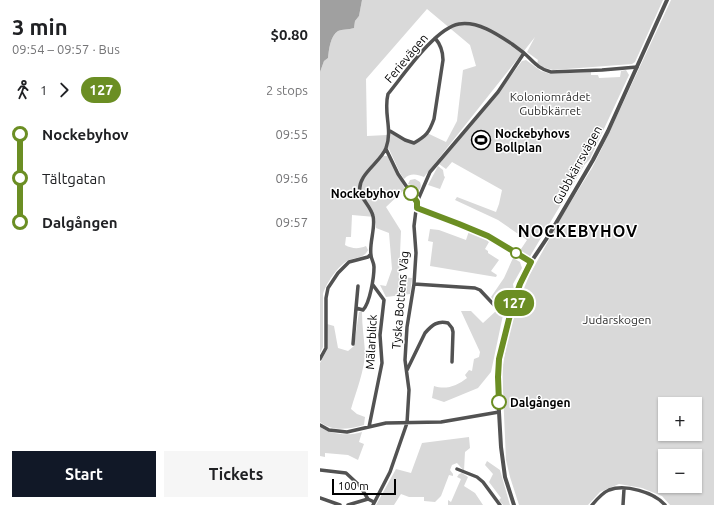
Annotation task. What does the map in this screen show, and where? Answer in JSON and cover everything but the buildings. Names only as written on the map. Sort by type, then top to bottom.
[{"type":"street","name":"Gubbkärrsvägen","points":[[514,505],[505,477],[500,447],[498,377],[499,359],[511,313],[520,284],[531,262],[549,235],[593,160],[608,131],[667,0]]},
{"type":"street","name":"Ferievägen","points":[[356,308],[363,310],[366,307],[373,285],[374,264],[370,255],[373,216],[360,192],[361,181],[386,149],[390,131],[386,103],[388,94],[436,38],[446,29],[458,24],[484,27],[524,53],[537,66],[551,72],[637,67]]},
{"type":"street","points":[[390,131],[405,140],[414,143],[424,138],[431,128],[434,119],[443,60],[441,46],[436,38]]},
{"type":"street","name":"Tyska Bottens Väg","points":[[374,504],[390,472],[407,424],[410,390],[405,360],[407,327],[414,284],[416,253],[414,226],[417,202],[430,172],[498,92],[524,53]]},
{"type":"street","points":[[386,149],[398,174],[417,202]]},
{"type":"street","points":[[417,208],[488,236],[531,262]]},
{"type":"street","points":[[320,359],[326,348],[326,298],[328,288],[338,272],[349,262],[368,257],[370,255]]},
{"type":"street","points":[[414,284],[475,288],[480,290],[495,306],[511,313]]},
{"type":"street","name":"Mälarblick","points":[[369,427],[382,363],[380,335],[384,300],[373,285]]},
{"type":"street","points":[[353,344],[358,286]]},
{"type":"street","points":[[407,370],[425,333],[429,328],[439,322],[448,323],[452,328],[452,362]]},
{"type":"street","points":[[320,425],[329,430],[347,432],[386,423],[407,424],[441,422],[499,412]]},
{"type":"street","points":[[457,469],[477,477],[483,482],[500,505]]},
{"type":"street","points":[[320,470],[346,474],[360,486],[368,499],[374,504]]},
{"type":"street","points":[[592,505],[601,495],[609,490],[624,489],[647,493],[657,497],[665,505]]},
{"type":"street","points":[[623,505],[624,489]]},
{"type":"street","points":[[320,498],[340,505]]},
{"type":"street","points":[[348,505],[368,499]]},
{"type":"green space","points":[[362,0],[663,0],[635,62],[632,64],[553,70],[542,67],[537,64],[538,60],[527,52],[535,37],[424,177],[413,175],[404,179],[389,149],[384,148],[384,156],[389,158],[405,189],[386,207],[401,231],[399,277],[412,278],[410,294],[386,297],[380,285],[386,286],[392,269],[389,233],[376,228],[375,217],[352,215],[351,237],[346,237],[345,245],[356,248],[366,246],[368,250],[364,255],[347,261],[339,267],[324,290],[323,347],[320,353],[320,72],[324,61],[328,58],[330,43],[335,33],[341,30],[354,28],[355,21],[359,16]],"holes":[[[427,9],[470,45],[476,66],[463,70],[457,121],[446,142],[427,133],[414,143],[405,141],[388,132],[387,135],[367,136],[366,79]]]},
{"type":"green space","name":"Judarskogen","points":[[671,0],[714,0],[714,505],[670,505],[662,496],[642,488],[619,484],[600,492],[588,505],[519,505],[506,460],[502,370],[508,337],[518,303],[529,276],[562,216],[592,168]]},
{"type":"green space","name":"Koloniområdet Gubbkärret","points":[[526,60],[541,71],[551,74],[591,72],[591,75],[598,75],[599,78],[620,77],[621,71],[626,70],[629,75],[590,159],[585,164],[529,258],[519,252],[527,240],[498,220],[455,200],[457,197],[496,212],[502,190],[452,162],[446,169],[439,164],[522,61]]},
{"type":"green space","points":[[438,166],[443,170],[445,177],[440,189],[428,185]]},
{"type":"green space","points":[[415,179],[420,182],[421,187],[415,193],[411,185],[408,184],[410,180]]},
{"type":"green space","points":[[430,229],[439,230],[466,240],[469,231],[482,236],[489,242],[485,249],[488,253],[499,260],[491,271],[497,275],[496,277],[430,266],[433,242],[428,241]]},
{"type":"green space","points":[[513,258],[520,262],[522,268],[513,284],[514,290],[507,308],[496,303],[491,297],[504,278]]},
{"type":"green space","points":[[461,311],[471,311],[483,323],[496,311],[503,315],[491,372],[478,388],[444,402],[432,398],[434,386],[443,388],[459,383],[467,378],[465,375],[469,370],[472,371],[474,359],[479,357],[480,352]]},
{"type":"green space","points":[[359,312],[362,312],[365,359],[351,409],[357,414],[365,417],[364,425],[341,429],[330,427],[320,422],[320,363],[328,348],[327,324],[334,326],[338,348],[348,351],[354,346]]},
{"type":"green space","points":[[320,427],[330,432],[341,434],[362,432],[359,442],[364,444],[358,460],[348,455],[325,453],[325,457],[320,456]]},
{"type":"green space","points":[[469,437],[470,448],[465,452],[464,471],[457,463],[452,465],[450,470],[453,476],[449,475],[441,496],[435,502],[424,501],[424,497],[409,497],[401,494],[394,505],[376,505],[396,469],[411,473],[422,443]]},
{"type":"green space","points":[[487,461],[500,470],[510,505],[503,505],[499,500],[501,498],[489,482],[493,474],[485,465]]},
{"type":"green space","points":[[462,473],[468,477],[464,486],[475,493],[483,505],[448,505],[448,500],[451,502],[461,479],[457,477]]},
{"type":"shaded area","points":[[320,0],[362,0],[359,16],[355,21],[354,28],[340,30],[335,33],[330,43],[328,58],[324,61],[320,72]]},
{"type":"bus line","name":"127","points":[[411,193],[417,202],[417,208],[488,236],[531,262],[520,284],[512,307],[499,359],[499,402]]},
{"type":"place","name":"Nockebyhovs Bollplan","points":[[481,140]]},
{"type":"place","name":"Nockebyhov","points":[[411,193]]},
{"type":"place","name":"Dalgången","points":[[499,402]]},
{"type":"district","name":"NOCKEBYHOV","points":[[578,231]]}]
